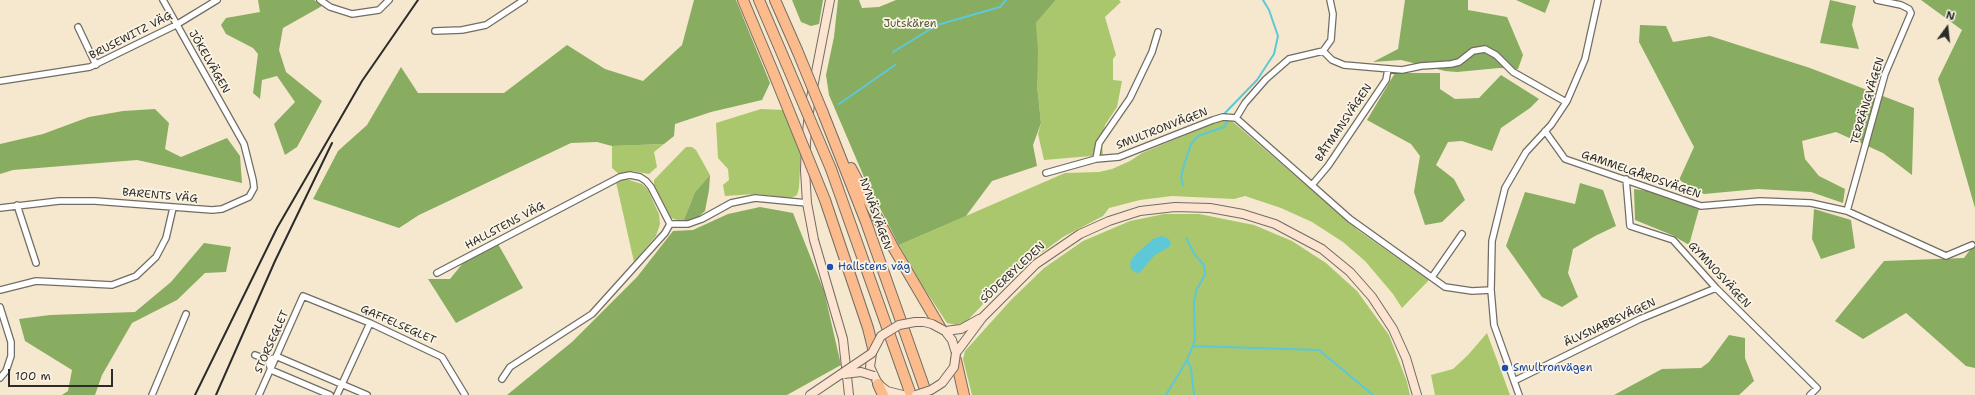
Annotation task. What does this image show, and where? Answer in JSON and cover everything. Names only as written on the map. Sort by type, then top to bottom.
[{"type":"highway","points":[[743,0],[825,200],[868,328],[872,351]]},
{"type":"highway","points":[[759,0],[831,169],[911,395]]},
{"type":"highway","name":"NYNÄSVÄGEN","points":[[775,0],[840,151],[927,395]]},
{"type":"highway","points":[[840,151],[879,222],[943,329]]},
{"type":"highway","points":[[956,357],[964,395]]},
{"type":"highway","points":[[876,380],[882,395]]},
{"type":"street","name":"JÖKELVÄGEN","points":[[163,0],[238,134]]},
{"type":"street","name":"BRUSEWITZ VÄG","points":[[0,81],[26,79],[96,65],[176,25],[217,0]]},
{"type":"street","points":[[320,0],[330,6],[352,14],[379,10],[389,0]]},
{"type":"street","points":[[435,31],[462,30],[486,25],[524,0]]},
{"type":"street","points":[[830,0],[810,103],[806,142],[807,203],[814,240],[843,339],[849,395]]},
{"type":"street","points":[[1330,0],[1333,14],[1331,40],[1323,51],[1289,58],[1266,79],[1245,104],[1236,118],[1350,219],[1445,287],[1472,291],[1490,290]]},
{"type":"street","points":[[1519,395],[1494,325],[1490,290],[1492,241],[1505,188],[1526,152],[1545,131],[1566,102],[1585,59],[1598,0]]},
{"type":"street","name":"TERRÄNGVÄGEN","points":[[1847,211],[1885,74],[1911,13],[1909,9],[1901,5],[1877,0]]},
{"type":"street","points":[[78,27],[96,65]]},
{"type":"street","points":[[1096,159],[1099,143],[1130,98],[1152,52],[1158,32]]},
{"type":"street","points":[[1323,51],[1332,60],[1344,65],[1388,69],[1451,64],[1459,62],[1473,51],[1485,49],[1496,55],[1513,72],[1566,102]]},
{"type":"street","name":"BÅTMANSVÄGEN","points":[[1312,185],[1328,166],[1386,80],[1388,69]]},
{"type":"street","name":"SMULTRONVÄGEN","points":[[1046,173],[1096,159],[1119,157],[1213,120],[1223,117],[1236,118]]},
{"type":"street","name":"GAMMELGÅRDSVÄGEN","points":[[1545,131],[1565,159],[1701,206],[1760,201],[1811,202],[1847,211],[1946,256],[1972,245]]},
{"type":"street","name":"BARENTS VÄG","points":[[0,208],[59,201],[95,200],[173,208],[222,209],[249,197],[254,188],[244,144],[238,134]]},
{"type":"street","name":"HALLSTENS VÄG","points":[[437,273],[620,177],[630,175],[640,177],[646,181],[651,186],[670,224]]},
{"type":"street","name":"GYMNOSVÄGEN","points":[[1626,180],[1630,226],[1673,240],[1716,288],[1816,388],[1810,395]]},
{"type":"street","points":[[502,379],[510,367],[592,314],[665,233],[670,224],[688,224],[702,219],[731,203],[755,198],[807,203]]},
{"type":"street","points":[[17,205],[36,263]]},
{"type":"street","name":"SÖDERBYLEDEN","points":[[916,395],[931,390],[942,383],[951,372],[956,357],[982,318],[1036,264],[1068,241],[1095,227],[1140,211],[1175,207],[1210,208],[1258,218],[1292,231],[1322,249],[1361,284],[1384,313],[1406,358],[1417,395]]},
{"type":"street","points":[[0,290],[36,281],[112,285],[136,276],[156,257],[166,238],[173,208]]},
{"type":"street","points":[[1432,277],[1462,234]]},
{"type":"street","name":"ÄLVSNABBSVÄGEN","points":[[1514,380],[1640,318],[1716,288]]},
{"type":"street","name":"GAFFELSEGLET","points":[[303,296],[370,323],[442,357],[465,395]]},
{"type":"street","name":"STORSEGLET","points":[[259,395],[278,357],[303,296]]},
{"type":"street","points":[[0,307],[11,342],[11,356],[6,371],[0,378]]},
{"type":"street","points":[[152,395],[186,314]]},
{"type":"street","name":"SÖDERBYLEDEN","points":[[943,329],[961,329],[982,318]]},
{"type":"street","points":[[810,395],[872,351],[882,336],[900,325],[915,322],[932,324],[943,329],[952,340],[956,357]]},
{"type":"street","points":[[337,395],[370,323]]},
{"type":"street","points":[[872,351],[870,367],[876,380]]},
{"type":"street","points":[[255,354],[268,360],[278,357],[367,395]]},
{"type":"street","points":[[268,360],[272,370],[330,395]]},
{"type":"street","points":[[841,374],[860,372],[876,380],[887,391],[903,395]]},
{"type":"green space","points":[[258,0],[314,0],[322,6],[283,28],[279,50],[286,72],[322,101],[297,147],[285,155],[274,124],[295,102],[277,76],[262,80],[260,99],[253,93],[258,54],[253,48],[226,34],[221,25],[226,18],[260,12]]},
{"type":"green space","points":[[694,0],[736,0],[770,83],[762,100],[711,112],[675,124],[674,136],[664,144],[612,146],[597,142],[571,143],[419,215],[399,228],[313,199],[338,151],[367,125],[401,67],[418,93],[504,93],[567,45],[605,69],[643,81],[682,45]]},
{"type":"green space","points":[[792,0],[823,0],[819,24],[811,26],[801,22]]},
{"type":"green space","name":"Jutskären","points":[[838,0],[859,0],[862,8],[879,7],[896,0],[1056,0],[1036,23],[1038,52],[1037,85],[1041,123],[1033,145],[1037,166],[992,181],[966,216],[899,245],[864,177],[829,95],[826,75],[834,37]]},
{"type":"green space","points":[[1056,0],[1119,0],[1121,2],[1105,17],[1116,55],[1113,59],[1113,80],[1122,81],[1117,107],[1105,125],[1102,145],[1103,155],[1044,160],[1038,134],[1041,123],[1037,85],[1036,23]]},
{"type":"green space","points":[[1405,0],[1468,0],[1468,10],[1507,17],[1523,55],[1518,69],[1499,68],[1457,72],[1445,71],[1401,60],[1373,62],[1398,49]]},
{"type":"green space","points":[[1516,0],[1550,0],[1545,13]]},
{"type":"green space","points":[[1830,0],[1856,6],[1852,25],[1859,49],[1820,43]]},
{"type":"green space","points":[[1921,0],[1975,0],[1975,208],[1938,79],[1962,30]]},
{"type":"green space","points":[[1640,25],[1666,26],[1673,42],[1710,36],[1810,68],[1914,108],[1912,175],[1883,153],[1836,132],[1802,141],[1805,159],[1819,176],[1845,189],[1843,203],[1811,192],[1758,189],[1704,194],[1679,180],[1694,147],[1639,42]]},
{"type":"green space","points":[[1395,73],[1440,73],[1440,89],[1455,99],[1479,98],[1501,75],[1539,99],[1530,108],[1501,128],[1492,151],[1462,141],[1448,142],[1436,165],[1454,179],[1465,200],[1442,222],[1425,225],[1414,192],[1420,156],[1411,144],[1367,120]]},
{"type":"green space","points":[[155,109],[169,123],[165,149],[181,157],[227,138],[240,156],[242,183],[137,160],[13,170],[0,174],[0,144],[43,134],[89,117],[123,111]]},
{"type":"green space","points":[[761,109],[784,110],[801,148],[799,188],[797,195],[791,198],[756,194],[725,196],[723,185],[729,180],[728,169],[718,158],[716,123]]},
{"type":"green space","points":[[1222,120],[1232,121],[1359,231],[1429,280],[1402,308],[1393,294],[1365,261],[1343,242],[1312,222],[1281,208],[1245,196],[1234,199],[1172,196],[1140,200],[1109,208],[1103,216],[1063,237],[1010,276],[966,322],[956,325],[947,323],[922,285],[899,245],[1065,173],[1099,172],[1112,169],[1130,161],[1142,153]]},
{"type":"green space","points":[[664,144],[654,152],[657,167],[649,174],[632,171],[619,174],[612,168],[612,146]]},
{"type":"green space","points":[[686,147],[692,147],[696,150],[710,175],[695,192],[683,222],[671,218],[654,185],[654,180]]},
{"type":"green space","points":[[710,175],[705,211],[698,217],[683,222],[695,192]]},
{"type":"green space","points":[[626,179],[642,184],[648,190],[659,214],[660,224],[656,236],[634,262],[616,182]]},
{"type":"green space","points":[[1580,183],[1603,190],[1616,226],[1573,249],[1568,273],[1578,297],[1562,307],[1542,297],[1506,246],[1525,192],[1575,204]]},
{"type":"green space","points":[[1634,189],[1648,191],[1699,209],[1689,245],[1672,235],[1635,220]]},
{"type":"green space","points":[[760,207],[793,213],[824,291],[841,365],[787,395],[507,395],[572,342],[637,277],[673,231],[693,230],[728,214]]},
{"type":"green space","points":[[1814,209],[1851,220],[1855,248],[1821,259],[1812,239]]},
{"type":"green space","points":[[1164,214],[1199,214],[1254,225],[1292,241],[1326,263],[1357,291],[1389,335],[1407,382],[1410,395],[972,395],[963,359],[965,351],[1011,300],[1044,268],[1083,241],[1130,221]]},
{"type":"green space","points":[[204,243],[231,247],[226,272],[205,273],[177,300],[132,323],[102,375],[95,395],[62,395],[68,391],[72,370],[25,341],[19,319],[50,315],[135,312],[171,282]]},
{"type":"green space","points":[[1975,243],[1975,368],[1966,366],[1906,313],[1863,339],[1835,321],[1884,261],[1964,258]]},
{"type":"green space","points":[[498,244],[523,288],[456,323],[428,279],[450,279],[463,263]]},
{"type":"green space","points":[[1487,333],[1510,395],[1435,395],[1431,375],[1453,369],[1468,355]]},
{"type":"green space","points":[[1729,335],[1745,338],[1745,358],[1754,381],[1739,395],[1614,395],[1662,369],[1701,368],[1709,362]]},
{"type":"water","points":[[1162,236],[1169,239],[1171,244],[1169,247],[1155,255],[1139,273],[1134,272],[1131,269],[1130,264],[1133,257],[1153,239]]},
{"type":"waterway","points":[[893,52],[937,25],[1000,7],[1006,0]]},
{"type":"waterway","points":[[1225,113],[1257,80],[1274,54],[1278,36],[1269,10],[1263,0]]},
{"type":"waterway","points":[[839,104],[895,65]]},
{"type":"waterway","points":[[1183,185],[1181,178],[1191,144],[1198,136],[1224,127],[1227,122]]},
{"type":"waterway","points":[[1166,395],[1187,360],[1195,340],[1194,303],[1196,291],[1205,275],[1204,265],[1195,255],[1186,238]]},
{"type":"waterway","points":[[1193,346],[1319,350],[1373,395]]},
{"type":"waterway","points":[[1187,360],[1191,368],[1194,395]]},
{"type":"railway","points":[[195,395],[277,228],[362,81],[418,0]]},
{"type":"railway","points":[[216,395],[275,261],[332,143]]},
{"type":"place","name":"Hallstens väg","points":[[830,267]]},
{"type":"place","name":"Smultronvägen","points":[[1505,368]]}]
